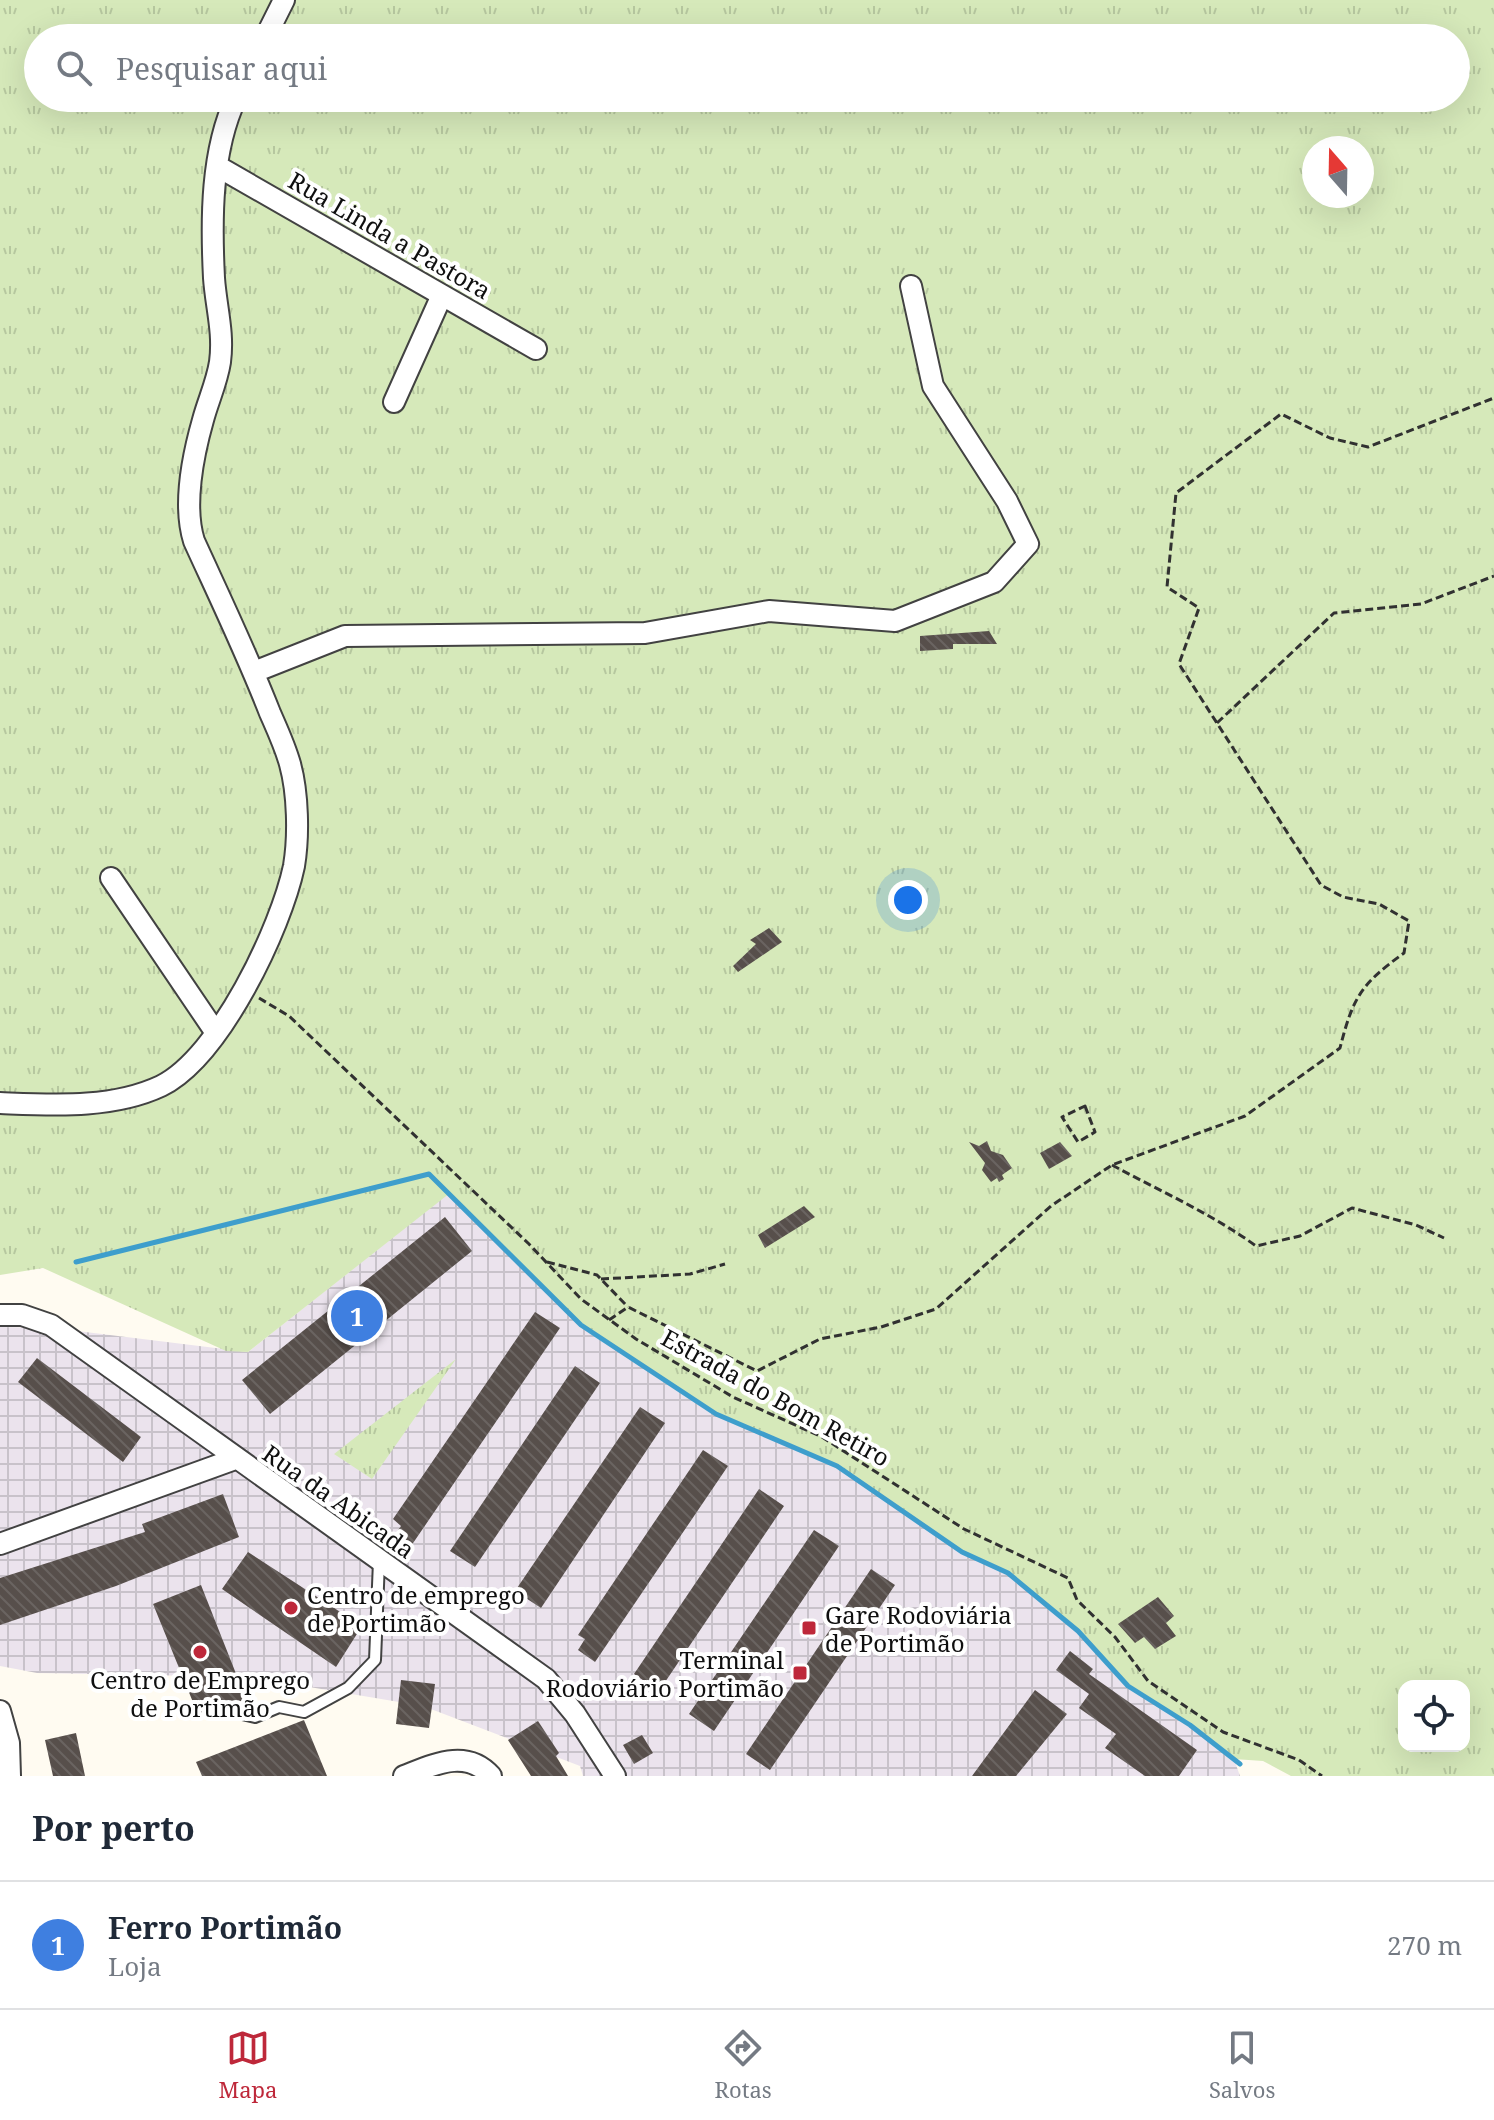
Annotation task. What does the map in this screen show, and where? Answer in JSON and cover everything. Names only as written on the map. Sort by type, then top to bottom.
[{"type":"street","points":[[272,24],[284,0]]},
{"type":"street","points":[[0,1103],[77,1104],[125,1099],[164,1085],[192,1062],[246,990],[279,912],[294,865],[296,813],[290,765],[254,672],[194,541],[189,517],[197,449],[220,365],[223,335],[214,280],[217,166],[231,112]]},
{"type":"street","name":"Rua Linda a Pastora","points":[[217,166],[536,349]]},
{"type":"street","points":[[254,672],[345,636],[645,633],[769,611],[895,621],[994,582],[1028,544],[1007,501],[933,386],[911,286]]},
{"type":"street","points":[[394,402],[442,295]]},
{"type":"street","points":[[111,878],[216,1033]]},
{"type":"street","points":[[0,1294],[3,1315]]},
{"type":"street","name":"Rua da Abicada","points":[[3,1315],[22,1315],[51,1325],[546,1679],[575,1714],[615,1776]]},
{"type":"street","points":[[0,1544],[235,1459]]},
{"type":"street","points":[[0,1711],[9,1743],[10,1776]]},
{"type":"street","points":[[404,1776],[452,1758],[473,1763],[491,1776]]},
{"type":"lane","points":[[242,1714],[255,1717],[279,1707],[304,1712],[348,1688],[375,1660],[379,1561]]},
{"type":"path","points":[[545,1262],[597,1275],[628,1307],[757,1371],[820,1339],[881,1327],[936,1309],[1051,1206],[1112,1165],[1245,1116],[1340,1048],[1352,1003],[1377,972],[1404,953],[1409,921],[1379,904],[1343,897],[1321,885],[1179,664],[1199,608],[1167,587],[1176,493],[1281,414],[1330,438],[1368,447],[1494,398]]},
{"type":"path","points":[[1217,723],[1334,613],[1421,604],[1494,576]]},
{"type":"path","name":"Estrada do Bom Retiro","points":[[246,990],[289,1016],[581,1299],[609,1320],[733,1397],[822,1437],[964,1529],[1068,1578],[1077,1600],[1115,1637],[1148,1681],[1223,1732],[1299,1760],[1322,1776]]},
{"type":"path","points":[[1085,1106],[1095,1132],[1080,1141],[1071,1134],[1062,1117],[1085,1106]]},
{"type":"path","points":[[1112,1165],[1193,1211],[1223,1222],[1256,1246],[1300,1236],[1352,1208],[1416,1225],[1444,1238]]},
{"type":"path","points":[[601,1279],[690,1274],[725,1264]]},
{"type":"path","points":[[609,1320],[628,1307]]},
{"type":"shaded area","points":[[450,1192],[581,1325],[716,1414],[837,1466],[962,1552],[1008,1573],[1078,1631],[1128,1686],[1190,1725],[1234,1759],[1240,1776],[583,1776],[580,1766],[423,1706],[250,1677],[37,1673],[0,1666],[0,1327],[53,1328],[248,1352]]},
{"type":"green space","points":[[0,0],[1494,0],[1494,1776],[1291,1776],[1263,1761],[1234,1759],[1190,1725],[1128,1686],[1078,1631],[1008,1573],[962,1552],[837,1466],[716,1414],[581,1325],[450,1193],[248,1352],[226,1351],[43,1268],[0,1275]]},
{"type":"green space","points":[[456,1359],[372,1479],[334,1454]]},
{"type":"building","points":[[989,631],[997,644],[953,644],[953,649],[920,651],[920,636]]},
{"type":"building","points":[[769,928],[782,942],[738,972],[733,966],[756,944],[750,940]]},
{"type":"building","points":[[987,1141],[991,1151],[1003,1155],[1012,1168],[1002,1175],[1004,1179],[999,1182],[997,1178],[991,1182],[982,1170],[985,1163],[969,1142],[979,1146]]},
{"type":"building","points":[[1060,1142],[1072,1156],[1049,1169],[1040,1153]]},
{"type":"building","points":[[804,1206],[815,1217],[765,1248],[758,1235]]},
{"type":"building","points":[[445,1217],[472,1251],[270,1414],[242,1380]]},
{"type":"building","points":[[535,1312],[560,1328],[409,1549],[401,1554],[395,1553],[390,1541],[401,1526],[393,1519]]},
{"type":"building","points":[[37,1358],[141,1437],[123,1462],[18,1382]]},
{"type":"building","points":[[575,1366],[600,1383],[475,1567],[450,1551]]},
{"type":"building","points":[[640,1407],[665,1423],[541,1608],[515,1591]]},
{"type":"building","points":[[703,1450],[728,1466],[595,1662],[578,1650],[585,1639],[578,1635]]},
{"type":"building","points":[[759,1489],[784,1506],[659,1691],[634,1674]]},
{"type":"building","points":[[223,1494],[239,1537],[116,1586],[0,1625],[0,1578],[145,1532],[142,1524]]},
{"type":"building","points":[[814,1530],[839,1546],[714,1731],[689,1714]]},
{"type":"building","name":"Centro de emprego de Portimão","points":[[248,1552],[362,1626],[336,1667],[222,1589]]},
{"type":"building","points":[[871,1569],[895,1585],[770,1770],[746,1754]]},
{"type":"building","name":"Centro de Emprego de Portimão","points":[[201,1585],[246,1699],[199,1717],[153,1604]]},
{"type":"building","points":[[1158,1597],[1174,1616],[1166,1623],[1176,1636],[1155,1649],[1144,1637],[1135,1643],[1118,1624]]},
{"type":"building","points":[[1070,1651],[1093,1669],[1089,1674],[1197,1750],[1179,1776],[1145,1776],[1105,1748],[1116,1734],[1079,1708],[1089,1694],[1056,1670]]},
{"type":"building","points":[[401,1680],[435,1684],[429,1728],[396,1724]]},
{"type":"building","points":[[1035,1690],[1067,1714],[1016,1776],[972,1776]]},
{"type":"building","points":[[304,1720],[327,1776],[202,1776],[196,1762]]},
{"type":"building","points":[[538,1721],[559,1753],[556,1756],[568,1776],[531,1776],[508,1740]]},
{"type":"building","points":[[76,1733],[85,1776],[53,1776],[45,1740]]},
{"type":"building","points":[[642,1735],[653,1753],[634,1764],[623,1745]]},
{"type":"waterway","points":[[76,1262],[429,1174],[581,1325],[716,1414],[837,1466],[962,1552],[1008,1573],[1078,1631],[1128,1686],[1190,1725],[1240,1764]]},
{"type":"place","name":"Ferro Portimão","points":[[357,1316]]},
{"type":"place","name":"Centro de emprego de Portimão","points":[[291,1608]]},
{"type":"place","name":"Gare Rodoviária de Portimão","points":[[809,1628]]},
{"type":"place","name":"Centro de Emprego de Portimão","points":[[200,1652]]},
{"type":"place","name":"Terminal Rodoviário Portimão","points":[[800,1673]]}]
